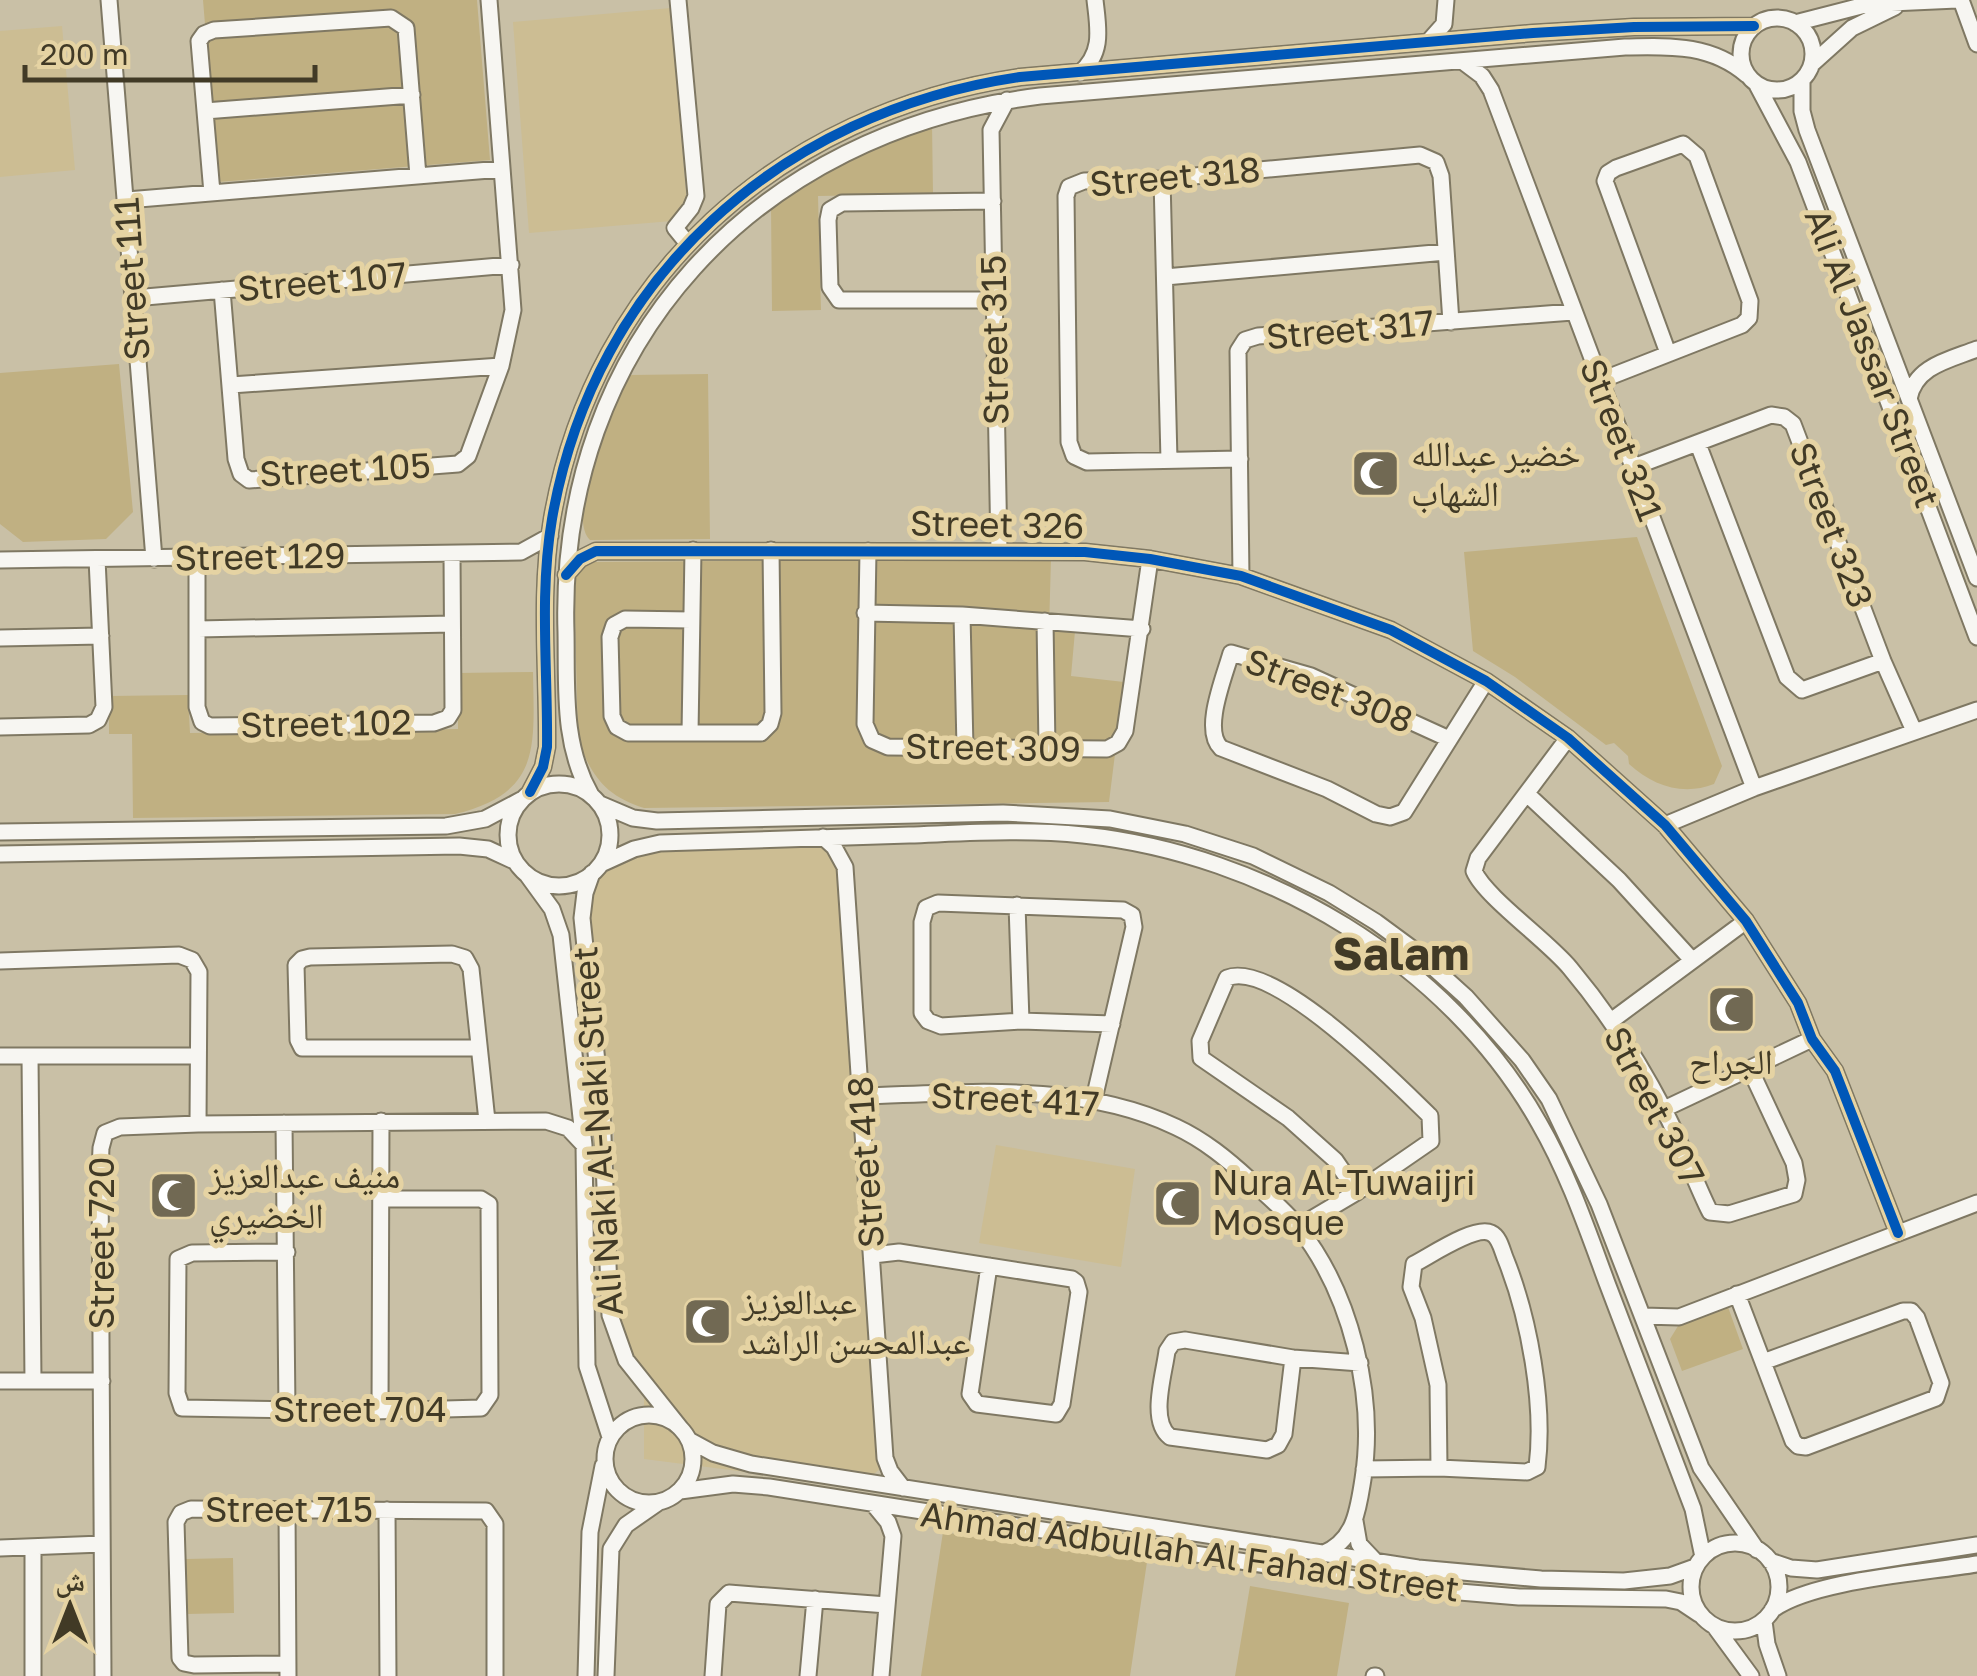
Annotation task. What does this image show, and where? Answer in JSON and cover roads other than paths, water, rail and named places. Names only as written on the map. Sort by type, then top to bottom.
[{"type":"street","name":"Street 111","points":[[109,0],[154,559]]},
{"type":"street","name":"Street 105","points":[[222,290],[240,474],[250,480],[458,464],[468,456],[501,366],[514,310],[489,0]]},
{"type":"street","points":[[678,0],[696,196],[675,228],[688,244]]},
{"type":"street","points":[[1080,72],[1094,56],[1099,42],[1096,0]]},
{"type":"street","points":[[514,861],[507,836],[508,823],[546,757],[546,575],[568,450],[597,376],[641,300],[717,215],[775,168],[858,122],[914,100],[969,86],[1080,72],[1472,38],[1668,26],[1754,26],[1774,18],[1796,23],[1869,4],[1959,0],[1977,44]]},
{"type":"street","points":[[805,173],[872,139],[966,108],[1007,100],[1462,60],[1666,46],[1702,50],[1723,58],[1752,80],[1776,90],[1802,80],[1812,64],[1861,22],[1909,3]]},
{"type":"street","points":[[1446,7],[1455,26],[1472,38]]},
{"type":"street","points":[[1428,42],[1442,28],[1446,7]]},
{"type":"street","points":[[212,193],[199,41],[214,30],[391,18],[406,28],[418,176]]},
{"type":"street","points":[[1796,23],[1811,41],[1812,64]]},
{"type":"street","points":[[1666,46],[1671,35],[1668,26]]},
{"type":"street","points":[[1752,80],[1740,55],[1746,34],[1754,26]]},
{"type":"street","points":[[1099,42],[1109,59],[1125,69]]},
{"type":"street","points":[[1327,72],[1324,62],[1328,52]]},
{"type":"street","points":[[1307,53],[1311,63],[1308,74]]},
{"type":"street","points":[[1491,90],[1495,72],[1506,57]]},
{"type":"street","name":"Street 321","points":[[1462,60],[1476,70],[1491,90],[1754,788]]},
{"type":"street","name":"Ali Al Jassar Street","points":[[1752,80],[1790,142],[1977,636]]},
{"type":"street","name":"Ali Al Jassar Street","points":[[1802,80],[1804,120],[1975,574]]},
{"type":"street","points":[[204,112],[412,95]]},
{"type":"street","points":[[966,108],[990,130],[1007,100]]},
{"type":"street","points":[[597,868],[610,840],[610,828],[578,770],[571,744],[566,575],[583,472],[598,427],[622,373],[658,314],[690,272],[733,228],[819,158],[858,135],[858,122]]},
{"type":"street","name":"Street 315","points":[[990,130],[998,550]]},
{"type":"street","points":[[1599,382],[1742,325],[1751,312],[1697,156],[1683,144],[1616,168],[1605,181],[1668,353]]},
{"type":"street","name":"Street 318","points":[[1240,459],[1088,462],[1074,456],[1069,442],[1069,187],[1084,181],[1162,179],[1420,155],[1436,162],[1441,176],[1452,322]]},
{"type":"street","points":[[127,200],[502,169]]},
{"type":"street","points":[[1162,179],[1169,460]]},
{"type":"street","points":[[992,200],[842,203],[830,210],[828,220],[830,287],[839,300],[994,300]]},
{"type":"street","points":[[1819,218],[1839,212]]},
{"type":"street","points":[[658,314],[652,300],[717,215]]},
{"type":"street","points":[[1165,277],[1446,252]]},
{"type":"street","name":"Street 107","points":[[134,298],[511,265]]},
{"type":"street","name":"Street 317","points":[[1241,576],[1238,351],[1245,340],[1572,312]]},
{"type":"street","points":[[1909,399],[1916,380],[1929,368],[1977,349]]},
{"type":"street","points":[[1895,362],[1929,368]]},
{"type":"street","points":[[231,386],[501,366]]},
{"type":"street","name":"Street 323","points":[[1631,468],[1772,415],[1793,424],[1914,732]]},
{"type":"street","points":[[1698,444],[1787,678],[1802,690],[1883,661]]},
{"type":"street","points":[[571,528],[581,542],[596,552]]},
{"type":"street","name":"Street 129","points":[[0,560],[521,552],[550,536]]},
{"type":"street","points":[[690,733],[693,550]]},
{"type":"street","points":[[691,620],[625,619],[614,626],[610,637],[612,716],[616,727],[628,733],[761,733],[770,724],[773,713],[771,550]]},
{"type":"street","name":"Street 309","points":[[868,550],[865,724],[868,736],[876,744],[888,747],[1107,749],[1118,743],[1125,731],[1150,560]]},
{"type":"street","points":[[1947,558],[1957,558],[1967,551]]},
{"type":"street","points":[[521,552],[536,560],[546,575]]},
{"type":"street","points":[[566,575],[580,559],[596,552]]},
{"type":"street","name":"Street 326","points":[[596,552],[1085,552],[1241,576],[1391,630],[1486,682],[1568,738],[1665,825],[1746,921],[1798,1003],[1812,1039],[1834,1071],[1898,1234]]},
{"type":"street","name":"Street 102","points":[[197,559],[197,707],[202,722],[210,726],[434,722],[448,718],[453,710],[452,554]]},
{"type":"street","points":[[0,727],[84,726],[98,720],[104,706],[97,560]]},
{"type":"street","points":[[1954,575],[1963,569],[1975,574]]},
{"type":"street","points":[[866,612],[1142,629]]},
{"type":"street","points":[[962,615],[965,748]]},
{"type":"street","points":[[1045,622],[1048,748]]},
{"type":"street","points":[[198,630],[452,624]]},
{"type":"street","points":[[0,638],[101,636]]},
{"type":"street","name":"Street 308","points":[[1448,739],[1311,676],[1231,653],[1211,729],[1220,748],[1327,789],[1386,818],[1404,812],[1486,682]]},
{"type":"street","points":[[546,695],[556,699],[568,695]]},
{"type":"street","points":[[1665,825],[1754,788],[1976,710]]},
{"type":"street","name":"Street 307","points":[[1568,738],[1478,858],[1474,872],[1479,883],[1568,966],[1611,1021],[1664,1109],[1710,1212],[1729,1214],[1794,1194],[1794,1164],[1750,1069]]},
{"type":"street","points":[[0,832],[472,822],[498,814],[555,784],[580,788],[633,818],[657,821],[1071,814],[1185,834],[1253,856],[1302,878],[1389,931],[1466,998],[1522,1060],[1559,1116],[1593,1190],[1701,1468],[1757,1550],[1770,1561],[1817,1570],[1977,1545]]},
{"type":"street","points":[[1528,794],[1619,880],[1692,960]]},
{"type":"street","points":[[1066,834],[1072,825],[1071,814]]},
{"type":"street","points":[[1084,835],[1086,825],[1093,821],[1185,834]]},
{"type":"street","points":[[418,847],[424,836],[421,826]]},
{"type":"street","points":[[0,854],[478,847],[514,861],[528,876],[561,886],[583,880],[634,849],[660,843],[1066,834],[1142,844],[1217,866],[1286,894],[1333,919],[1395,962],[1437,998],[1499,1064],[1540,1125],[1584,1223],[1693,1509],[1699,1562],[1691,1596],[1699,1614],[1716,1627],[1751,1676]]},
{"type":"street","points":[[846,867],[852,850],[864,836]]},
{"type":"street","points":[[823,837],[846,867]]},
{"type":"street","name":"Street 418","points":[[846,867],[885,1458],[903,1488]]},
{"type":"street","name":"Ali Naki Al-Naki Street","points":[[597,868],[582,910],[602,1110],[610,1315],[626,1360],[685,1434]]},
{"type":"street","name":"Ali Naki Al-Naki Street","points":[[528,876],[545,897],[557,922],[566,976],[584,1145],[587,1366],[610,1437]]},
{"type":"street","points":[[1094,1099],[1112,1024],[1134,927],[1132,915],[1122,910],[1017,905],[938,903],[926,908],[922,922],[922,1012],[928,1021],[941,1026],[1021,1021],[1112,1024]]},
{"type":"street","points":[[1017,905],[1021,1021]]},
{"type":"street","points":[[1611,1021],[1746,921]]},
{"type":"street","points":[[0,960],[180,956],[192,960],[199,972],[198,1124]]},
{"type":"street","points":[[479,1048],[302,1048],[298,1040],[296,965],[310,957],[460,956],[471,968],[487,1121]]},
{"type":"street","points":[[566,976],[576,971],[588,976]]},
{"type":"street","points":[[1298,1227],[1357,1192],[1431,1141],[1430,1116],[1352,1042],[1284,993],[1250,976],[1237,974],[1227,978],[1200,1041],[1201,1058],[1288,1118],[1335,1160],[1357,1192]]},
{"type":"street","points":[[1664,1109],[1812,1039]]},
{"type":"street","points":[[0,1056],[197,1056]]},
{"type":"street","points":[[30,1056],[33,1382]]},
{"type":"street","points":[[546,1121],[566,1110],[580,1092]]},
{"type":"street","name":"Street 417","points":[[862,1096],[1006,1094],[1094,1099],[1176,1127],[1218,1151],[1298,1227],[1336,1295],[1360,1363],[1366,1417],[1364,1470],[1355,1521]]},
{"type":"street","points":[[1530,1109],[1549,1098]]},
{"type":"street","points":[[1540,1125],[1559,1116]]},
{"type":"street","points":[[380,1411],[382,1121]]},
{"type":"street","points":[[546,1121],[568,1128],[584,1145]]},
{"type":"street","name":"Street 720","points":[[103,1676],[102,1140],[111,1129],[120,1127],[546,1121]]},
{"type":"street","points":[[284,1122],[286,1410]]},
{"type":"street","name":"Street 704","points":[[286,1252],[192,1253],[184,1254],[175,1265],[177,1393],[182,1408],[481,1408],[490,1395],[489,1204],[482,1199],[381,1199]]},
{"type":"street","points":[[1643,1316],[1679,1317],[1977,1203]]},
{"type":"street","points":[[1364,1470],[1528,1472],[1537,1467],[1528,1328],[1516,1285],[1497,1237],[1490,1232],[1476,1231],[1414,1264],[1411,1273],[1411,1287],[1423,1318],[1438,1385],[1440,1468]]},
{"type":"street","points":[[873,1255],[899,1252],[989,1266],[1076,1282],[1079,1292],[1062,1404],[1056,1414],[977,1404],[970,1394],[989,1266]]},
{"type":"street","points":[[1737,1294],[1763,1362],[1798,1446],[1936,1398],[1941,1390],[1912,1311],[1902,1310],[1763,1362]]},
{"type":"street","points":[[1657,1354],[1662,1338],[1679,1317]]},
{"type":"street","points":[[1294,1358],[1284,1434],[1274,1448],[1170,1437],[1164,1432],[1159,1420],[1167,1352],[1173,1342],[1185,1340],[1294,1358],[1360,1363]]},
{"type":"street","points":[[0,1382],[102,1382]]},
{"type":"street","points":[[586,1676],[590,1532],[610,1437],[618,1426],[643,1415],[670,1420],[685,1434],[693,1467],[680,1491],[626,1525],[612,1549],[606,1676]]},
{"type":"street","name":"Ahmad Adbullah Al Fahad Street","points":[[685,1434],[738,1462],[1377,1563],[1526,1578],[1624,1581],[1670,1576],[1699,1562]]},
{"type":"street","points":[[860,1481],[875,1475],[885,1458]]},
{"type":"street","points":[[604,1462],[608,1475],[623,1495],[635,1501],[661,1502]]},
{"type":"street","name":"Ahmad Adbullah Al Fahad Street","points":[[680,1491],[751,1485],[1444,1592],[1674,1599],[1699,1614]]},
{"type":"street","points":[[874,1505],[888,1522],[893,1536],[881,1676]]},
{"type":"street","name":"Street 715","points":[[288,1670],[184,1663],[178,1648],[176,1522],[181,1513],[190,1509],[474,1509],[491,1515],[495,1524],[495,1676]]},
{"type":"street","points":[[287,1509],[288,1670]]},
{"type":"street","points":[[387,1510],[388,1676]]},
{"type":"street","points":[[893,1536],[904,1520],[920,1512]]},
{"type":"street","points":[[1320,1555],[1342,1542],[1355,1521]]},
{"type":"street","points":[[1355,1521],[1359,1544],[1377,1563]]},
{"type":"street","points":[[1108,1542],[1114,1532],[1112,1522]]},
{"type":"street","points":[[1128,1545],[1125,1534],[1130,1525]]},
{"type":"street","points":[[0,1548],[102,1544]]},
{"type":"street","points":[[1699,1562],[1716,1547],[1733,1544],[1757,1550]]},
{"type":"street","points":[[33,1547],[33,1676]]},
{"type":"street","points":[[1770,1561],[1779,1585],[1768,1615],[1767,1644],[1778,1676]]},
{"type":"street","points":[[1716,1627],[1736,1632],[1755,1626],[1789,1599],[1816,1589],[1977,1564]]},
{"type":"street","points":[[713,1676],[722,1597],[733,1593],[887,1605]]},
{"type":"street","points":[[808,1676],[814,1599]]},
{"type":"place","name":"خضير عبدالله الشهاب","points":[[1376,474]]},
{"type":"place","name":"الجراح","points":[[1731,1010]]},
{"type":"place","name":"منيف عبدالعزيز الخضيري","points":[[174,1196]]},
{"type":"place","name":"Nura Al-Tuwaijri Mosque","points":[[1177,1203]]},
{"type":"place","name":"عبدالعزيز عبدالمحسن الراشد","points":[[707,1322]]},
{"type":"district","name":"Salam","points":[[1401,954]]}]
